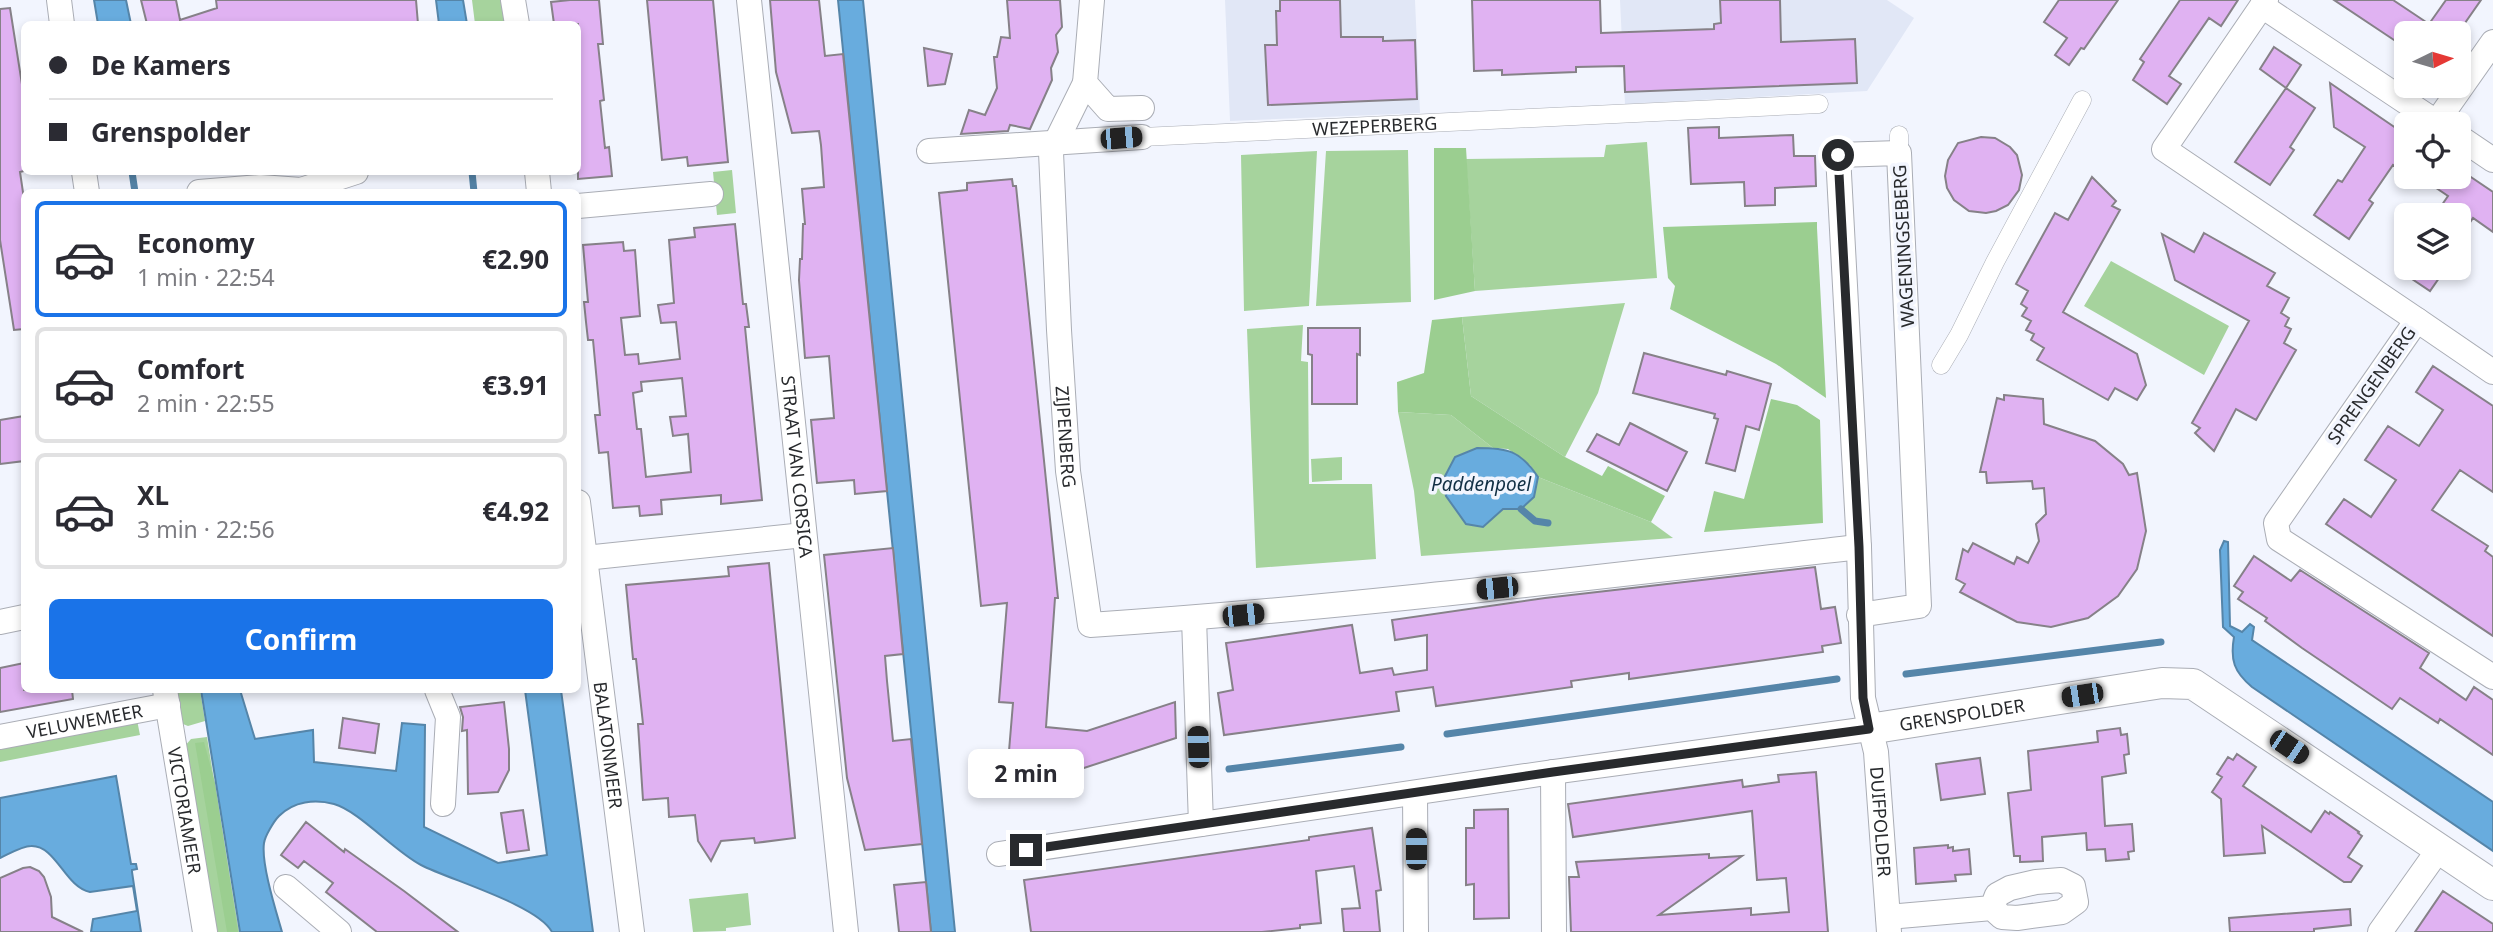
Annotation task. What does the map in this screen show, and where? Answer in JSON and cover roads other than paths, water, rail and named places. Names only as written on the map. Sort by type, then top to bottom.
[{"type":"street","points":[[59,0],[62,21]]},
{"type":"street","points":[[513,0],[516,21]]},
{"type":"street","name":"STRAAT VAN CORSICA","points":[[749,0],[846,932]]},
{"type":"street","points":[[1055,144],[1085,83],[1092,0]]},
{"type":"street","points":[[2264,3],[2422,112]]},
{"type":"street","name":"SPRENGENBERG","points":[[2264,3],[2164,149],[2417,320],[2276,523],[2279,539],[2493,677]]},
{"type":"street","points":[[2445,112],[2493,42]]},
{"type":"street","points":[[1085,83],[1108,109],[1142,108]]},
{"type":"street","points":[[1941,365],[2082,100]]},
{"type":"street","name":"WEZEPERBERG","points":[[929,150],[1055,144],[1142,136],[1819,104]]},
{"type":"street","name":"ZIJPENBERG","points":[[1055,144],[1051,152],[1052,180],[1068,471],[1090,625],[1417,597],[1859,547]]},
{"type":"street","name":"WAGENINGSEBERG","points":[[1859,615],[1919,606],[1899,144],[1838,155],[1859,547],[1859,615],[1863,698],[1869,729]]},
{"type":"street","points":[[2471,145],[2493,160]]},
{"type":"street","points":[[304,189],[347,175]]},
{"type":"street","points":[[236,189],[287,189]]},
{"type":"street","points":[[581,206],[711,194]]},
{"type":"street","points":[[2417,320],[2493,372]]},
{"type":"street","name":"BALATONMEER","points":[[581,530],[632,932]]},
{"type":"street","points":[[584,558],[804,535]]},
{"type":"street","points":[[0,622],[21,618]]},
{"type":"street","points":[[1194,618],[1201,824]]},
{"type":"street","name":"GRENSPOLDER","points":[[999,855],[1553,772],[1869,729],[2162,683],[2193,684],[2493,886]]},
{"type":"street","points":[[438,693],[447,717],[443,804]]},
{"type":"street","name":"VELUWEMEER","points":[[0,737],[167,697]]},
{"type":"street","name":"VICTORIAMEER","points":[[167,697],[205,932]]},
{"type":"street","name":"DUIFPOLDER","points":[[1869,729],[1876,752],[1889,924],[1992,908]]},
{"type":"street","points":[[1553,772],[1554,932]]},
{"type":"street","points":[[1415,793],[1416,932]]},
{"type":"street","points":[[2380,932],[2439,849]]},
{"type":"street","points":[[286,887],[339,932]]},
{"type":"water","points":[[94,0],[126,0],[130,21],[98,21]]},
{"type":"water","points":[[436,0],[463,0],[466,21],[439,21]]},
{"type":"water","points":[[838,0],[863,0],[955,932],[931,932]]},
{"type":"water","name":"Paddenpoel","points":[[1477,448],[1512,452],[1525,461],[1538,477],[1534,497],[1521,509],[1503,509],[1483,527],[1466,524],[1446,496],[1443,480],[1455,457]]},
{"type":"water","points":[[2224,541],[2228,542],[2230,626],[2242,632],[2250,624],[2254,627],[2252,640],[2493,802],[2493,851],[2252,687],[2241,676],[2233,659],[2234,637],[2223,627],[2220,550]]},
{"type":"water","points":[[201,693],[241,693],[255,739],[313,730],[314,762],[396,771],[402,723],[425,725],[424,827],[498,863],[547,855],[525,693],[561,693],[593,932],[552,932],[530,912],[421,865],[344,808],[327,802],[312,802],[298,804],[279,816],[264,843],[267,875],[282,932],[240,932]]},
{"type":"water","points":[[116,776],[131,864],[136,864],[137,869],[132,872],[141,932],[91,932],[93,919],[137,911],[133,886],[90,892],[81,889],[40,847],[24,847],[0,858],[0,798]]},
{"type":"waterway","points":[[132,175],[135,189]]},
{"type":"waterway","points":[[472,175],[474,189]]},
{"type":"waterway","points":[[1521,509],[1535,521],[1548,523]]},
{"type":"waterway","points":[[1906,674],[2161,642]]},
{"type":"waterway","points":[[1447,734],[1837,679]]},
{"type":"waterway","points":[[1229,769],[1401,747]]}]
